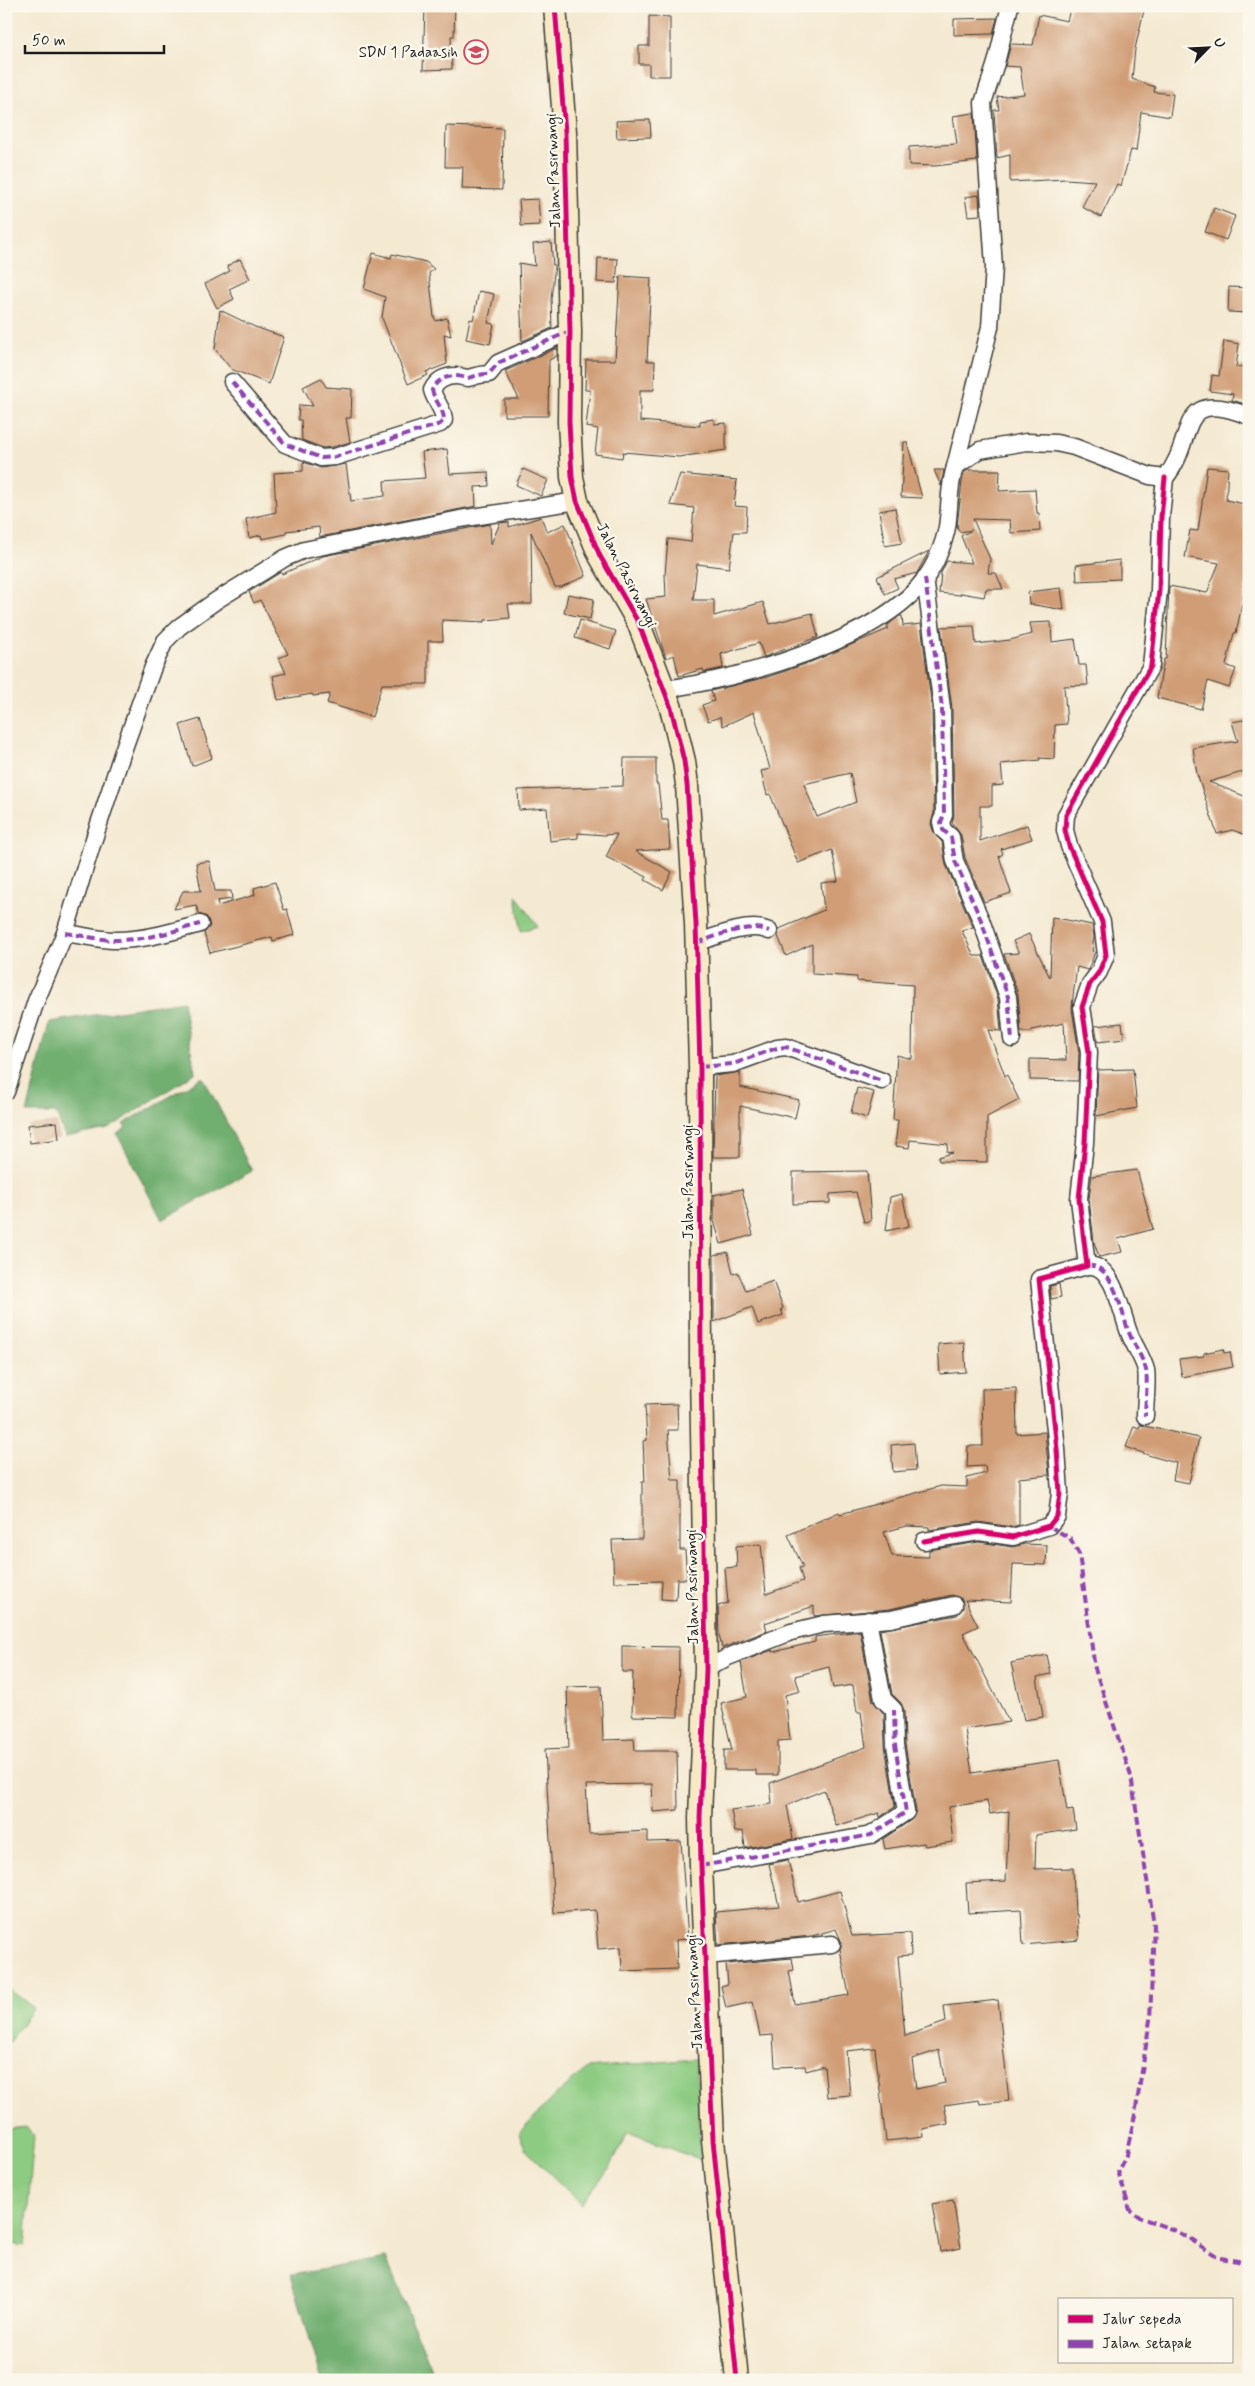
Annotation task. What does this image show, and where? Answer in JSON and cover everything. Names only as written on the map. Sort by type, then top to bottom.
[{"type":"street","name":"Jalan Pasirwangi","points":[[555,6],[565,132],[570,330],[569,422],[572,477],[577,501],[600,556],[638,622],[678,731],[684,761],[697,943],[700,1067],[701,1371],[706,1669],[700,1818],[701,1866],[713,2140],[737,2380]]},
{"type":"street","points":[[664,689],[697,685],[740,675],[817,649],[858,630],[901,603],[925,578],[935,561],[948,522],[949,491],[990,327],[994,267],[983,103],[996,63],[1010,6]]},
{"type":"street","points":[[232,382],[285,444],[321,458],[335,457],[440,424],[444,420],[444,416],[432,390],[437,382],[456,376],[468,378],[475,374],[489,374],[498,363],[570,330]]},
{"type":"street","points":[[1087,1266],[1079,1199],[1085,1143],[1089,1052],[1082,1007],[1090,984],[1099,972],[1106,955],[1102,922],[1069,846],[1065,830],[1066,815],[1151,666],[1159,590],[1161,517],[1165,478],[1176,462],[1194,415],[1200,410],[1211,407],[1234,410],[1249,416]]},
{"type":"street","points":[[955,467],[980,450],[1026,442],[1056,443],[1074,447],[1150,476],[1165,478]]},
{"type":"street","points":[[6,1092],[36,1001],[66,933],[91,848],[153,666],[165,640],[179,627],[217,600],[285,558],[304,550],[460,519],[577,501]]},
{"type":"street","points":[[925,578],[942,708],[944,815],[941,822],[943,830],[951,837],[955,861],[981,920],[1008,997],[1012,1039]]},
{"type":"street","points":[[66,933],[110,940],[130,940],[161,935],[200,924]]},
{"type":"street","points":[[697,943],[736,930],[764,928],[769,930]]},
{"type":"street","points":[[700,1067],[733,1064],[786,1046],[882,1081]]},
{"type":"street","points":[[924,1541],[979,1532],[1013,1537],[1049,1526],[1057,1516],[1060,1493],[1057,1449],[1039,1279],[1093,1265],[1102,1270],[1111,1281],[1130,1335],[1147,1372],[1145,1416]]},
{"type":"street","points":[[706,1669],[728,1657],[791,1632],[824,1624],[891,1619],[954,1606]]},
{"type":"street","points":[[701,1866],[871,1835],[906,1812],[895,1745],[894,1710],[883,1699],[868,1620]]},
{"type":"street","points":[[705,1956],[832,1944]]},
{"type":"green space","points":[[516,895],[538,926],[521,931]]},
{"type":"green space","points":[[183,1001],[195,1073],[108,1129],[65,1137],[56,1113],[27,1113],[49,1022]]},
{"type":"green space","points":[[203,1077],[252,1171],[162,1220],[117,1134],[126,1128],[123,1124]]},
{"type":"green space","points":[[6,1987],[34,2008],[6,2046]]},
{"type":"green space","points":[[696,2059],[701,2160],[628,2132],[610,2167],[581,2204],[526,2150],[519,2134],[554,2096],[588,2068]]},
{"type":"green space","points":[[26,2127],[34,2135],[25,2246],[6,2243],[6,2129]]},
{"type":"green space","points":[[386,2258],[436,2380],[322,2380],[291,2275]]},
{"type":"building","points":[[425,6],[455,6],[454,36],[451,36],[452,69],[423,70]]},
{"type":"building","points":[[1071,6],[1135,6],[1144,10],[1135,49],[1132,79],[1155,87],[1154,92],[1173,94],[1170,117],[1141,112],[1136,151],[1131,150],[1121,186],[1117,184],[1101,217],[1082,207],[1095,181],[1066,179],[1010,182],[1010,155],[997,158],[994,110],[999,110],[997,97],[1024,94],[1020,67],[1005,66],[1011,44],[1033,45],[1039,15],[1067,21]]},
{"type":"building","points":[[649,16],[670,17],[670,76],[649,76],[649,64],[639,64],[639,46],[649,46]]},
{"type":"building","points":[[997,18],[993,34],[954,35],[954,19]]},
{"type":"building","points":[[974,113],[977,161],[935,166],[909,165],[909,147],[957,144],[953,116]]},
{"type":"building","points":[[650,120],[651,137],[617,138],[616,121]]},
{"type":"building","points":[[446,126],[503,128],[502,190],[462,189],[463,167],[445,167]]},
{"type":"building","points":[[979,195],[980,215],[968,216],[965,197]]},
{"type":"building","points":[[538,199],[540,225],[521,226],[519,200]]},
{"type":"building","points":[[1214,208],[1235,216],[1226,240],[1205,232]]},
{"type":"building","points":[[551,242],[553,265],[555,265],[551,299],[552,328],[522,341],[519,263],[535,266],[533,244]]},
{"type":"building","points":[[373,253],[391,258],[392,254],[426,262],[434,269],[429,273],[434,317],[436,321],[447,318],[451,336],[444,334],[447,364],[426,372],[428,375],[408,384],[382,318],[385,297],[364,289]]},
{"type":"building","points":[[598,258],[618,259],[616,283],[597,282]]},
{"type":"building","points":[[240,259],[250,279],[229,289],[234,299],[217,308],[205,284],[230,271],[227,266]]},
{"type":"building","points":[[620,276],[651,278],[647,361],[655,361],[654,390],[640,390],[640,421],[700,426],[700,421],[714,419],[714,424],[726,423],[726,450],[679,457],[623,452],[622,458],[595,454],[598,429],[586,427],[590,390],[585,390],[586,360],[615,360]]},
{"type":"building","points":[[1229,287],[1249,288],[1249,313],[1228,312]]},
{"type":"building","points":[[479,291],[494,294],[488,323],[494,324],[490,344],[466,339],[470,319],[473,320]]},
{"type":"building","points":[[220,310],[255,327],[284,337],[269,384],[231,369],[215,349]]},
{"type":"building","points":[[1224,341],[1239,344],[1236,367],[1249,366],[1249,405],[1232,400],[1233,394],[1210,391],[1212,375],[1219,376]]},
{"type":"building","points":[[557,348],[557,356],[549,360],[548,416],[504,416],[504,399],[519,399],[505,371]]},
{"type":"building","points":[[321,378],[326,387],[352,389],[351,418],[346,418],[350,442],[323,448],[302,440],[301,420],[298,420],[299,405],[313,406],[303,387]]},
{"type":"building","points":[[904,442],[907,442],[922,498],[901,497]]},
{"type":"building","points":[[447,449],[450,474],[488,472],[489,486],[475,487],[476,506],[320,537],[319,527],[286,531],[286,534],[262,539],[261,535],[249,538],[246,519],[276,512],[274,473],[303,471],[303,462],[321,468],[346,464],[351,501],[385,496],[384,481],[425,478],[422,452]]},
{"type":"building","points":[[1207,467],[1228,469],[1226,500],[1249,505],[1249,587],[1246,586],[1236,633],[1234,633],[1226,665],[1236,669],[1229,688],[1208,681],[1201,709],[1157,698],[1164,659],[1166,659],[1169,586],[1207,593],[1219,563],[1185,557],[1190,530],[1198,531]]},
{"type":"building","points":[[523,469],[548,480],[541,496],[516,485]]},
{"type":"building","points":[[934,470],[944,470],[941,486]]},
{"type":"building","points":[[968,470],[1000,470],[999,491],[1035,489],[1037,513],[1039,513],[1040,531],[1011,533],[1010,520],[973,519],[990,559],[988,573],[996,573],[1003,589],[986,589],[984,597],[961,593],[960,595],[939,593],[941,573],[947,561],[972,563],[961,536],[972,530],[960,532],[957,527],[962,482],[964,473]]},
{"type":"building","points":[[680,474],[737,480],[734,506],[747,507],[746,532],[734,532],[729,568],[697,564],[693,600],[714,600],[714,616],[763,602],[770,624],[812,613],[818,637],[764,657],[759,643],[721,654],[723,668],[704,672],[703,669],[679,676],[674,655],[666,658],[646,599],[666,597],[665,574],[668,539],[691,542],[694,508],[670,505]]},
{"type":"building","points":[[895,508],[902,543],[885,546],[879,511]]},
{"type":"building","points":[[541,517],[547,532],[565,524],[586,576],[561,587],[555,587],[531,532],[532,604],[508,604],[510,618],[485,620],[485,622],[442,620],[443,641],[428,641],[428,684],[382,684],[372,717],[327,703],[330,694],[313,696],[312,694],[278,700],[273,676],[286,673],[279,658],[288,654],[260,600],[254,603],[249,592],[281,572],[282,574],[323,556],[490,524],[491,544],[500,523],[509,522],[509,527]]},
{"type":"building","points":[[929,551],[917,573],[894,579],[898,588],[885,594],[877,577]]},
{"type":"building","points":[[1120,560],[1120,579],[1077,581],[1076,565]]},
{"type":"building","points":[[1061,588],[1064,610],[1029,604],[1028,592]]},
{"type":"building","points":[[568,594],[594,599],[590,619],[564,613]]},
{"type":"building","points":[[899,616],[902,616],[903,626],[921,624],[932,709],[934,813],[931,824],[934,833],[942,842],[946,865],[973,927],[962,931],[974,956],[983,956],[998,999],[1001,1031],[988,1030],[1005,1076],[1007,1075],[1019,1100],[987,1117],[987,1162],[939,1161],[938,1157],[953,1153],[947,1152],[948,1144],[910,1140],[909,1148],[895,1146],[898,1120],[893,1120],[897,1055],[912,1059],[913,985],[857,981],[857,977],[812,974],[812,944],[786,956],[778,936],[779,929],[824,910],[821,883],[838,881],[832,850],[798,863],[770,794],[767,795],[761,771],[770,769],[754,712],[723,726],[720,717],[708,721],[702,705],[714,701],[711,691],[771,676],[811,662],[888,629],[888,625]],"holes":[[[850,773],[856,802],[817,817],[804,784]]]},
{"type":"building","points":[[580,620],[616,631],[610,649],[575,638]]},
{"type":"building","points":[[1051,622],[1052,642],[1075,639],[1079,665],[1086,665],[1088,685],[1064,686],[1067,724],[1055,725],[1054,759],[1039,758],[1040,760],[1001,764],[1003,785],[992,786],[992,806],[980,806],[980,841],[1027,825],[1032,839],[1001,849],[1003,854],[999,856],[1011,893],[984,902],[965,858],[961,835],[952,823],[954,815],[952,708],[941,627],[974,626],[976,644],[1010,640],[1032,634],[1030,623]]},
{"type":"building","points":[[200,719],[212,758],[192,766],[180,725]]},
{"type":"building","points":[[1249,719],[1249,770],[1209,782],[1249,798],[1249,836],[1232,830],[1217,834],[1197,774],[1193,748],[1238,741],[1232,722]]},
{"type":"building","points":[[624,758],[656,758],[656,784],[658,784],[662,820],[668,820],[670,849],[635,851],[672,872],[663,890],[645,880],[647,877],[606,857],[617,834],[578,833],[578,838],[550,841],[547,808],[519,810],[518,790],[623,786]]},
{"type":"building","points":[[209,861],[215,891],[231,891],[232,899],[217,901],[218,906],[255,895],[254,888],[275,882],[284,910],[287,909],[294,935],[273,941],[272,937],[210,953],[204,933],[210,926],[207,917],[199,914],[196,905],[174,909],[183,891],[201,891],[196,863]]},
{"type":"building","points":[[1052,917],[1092,925],[1094,937],[1092,951],[1095,952],[1088,970],[1077,967],[1073,996],[1072,1009],[1079,1053],[1078,1081],[1030,1080],[1030,1059],[1066,1060],[1064,1023],[1032,1030],[1032,1032],[1021,1032],[1018,994],[1004,954],[1019,953],[1013,941],[1029,934],[1050,978]]},
{"type":"building","points":[[1122,1023],[1124,1039],[1098,1042],[1095,1026]]},
{"type":"building","points":[[1133,1069],[1137,1108],[1096,1116],[1098,1070]]},
{"type":"building","points":[[740,1072],[740,1087],[799,1100],[795,1118],[740,1106],[740,1157],[713,1157],[715,1076]]},
{"type":"building","points":[[857,1088],[874,1092],[867,1118],[851,1113]]},
{"type":"building","points":[[57,1122],[59,1139],[30,1143],[28,1125]]},
{"type":"building","points":[[1137,1170],[1153,1229],[1118,1239],[1122,1252],[1099,1257],[1094,1242],[1089,1199],[1092,1176]]},
{"type":"building","points":[[867,1171],[871,1221],[864,1222],[856,1192],[830,1194],[830,1203],[793,1204],[793,1172]]},
{"type":"building","points":[[742,1189],[753,1235],[721,1244],[714,1221],[714,1195]]},
{"type":"building","points":[[902,1194],[909,1226],[886,1231],[890,1197]]},
{"type":"building","points":[[728,1252],[733,1274],[738,1272],[746,1291],[773,1281],[783,1308],[781,1309],[783,1315],[758,1324],[752,1307],[714,1322],[714,1255]]},
{"type":"building","points":[[1059,1284],[1061,1297],[1051,1299],[1050,1286]]},
{"type":"building","points":[[964,1342],[966,1372],[940,1374],[938,1344]]},
{"type":"building","points":[[1223,1349],[1224,1353],[1230,1352],[1233,1367],[1182,1377],[1179,1359],[1204,1356],[1204,1353]]},
{"type":"building","points":[[1016,1388],[1017,1434],[1045,1432],[1049,1475],[1019,1478],[1019,1525],[1012,1527],[978,1522],[929,1530],[929,1527],[907,1526],[884,1532],[892,1556],[929,1557],[929,1550],[979,1542],[1012,1547],[1025,1544],[1047,1545],[1046,1565],[1013,1564],[1011,1602],[965,1600],[978,1626],[963,1633],[1009,1722],[965,1729],[972,1773],[1059,1760],[1067,1811],[1073,1810],[1076,1829],[1036,1835],[1035,1869],[1073,1868],[1075,1914],[1077,1914],[1079,1940],[1023,1945],[1021,1910],[968,1913],[966,1883],[1006,1881],[1009,1811],[990,1814],[987,1801],[949,1807],[953,1842],[925,1846],[924,1843],[885,1849],[883,1839],[911,1820],[916,1811],[905,1744],[904,1710],[901,1703],[892,1694],[880,1630],[957,1615],[963,1608],[962,1599],[952,1595],[890,1609],[814,1616],[814,1606],[765,1623],[767,1631],[722,1648],[719,1635],[718,1606],[728,1603],[725,1568],[737,1567],[736,1546],[761,1544],[766,1594],[803,1581],[799,1568],[803,1567],[788,1535],[839,1512],[840,1514],[941,1486],[967,1487],[967,1478],[986,1473],[985,1466],[967,1467],[968,1446],[983,1446],[982,1389]]},
{"type":"building","points":[[677,1404],[678,1430],[668,1430],[672,1480],[680,1480],[680,1550],[685,1550],[687,1579],[677,1579],[676,1600],[661,1599],[662,1581],[614,1582],[612,1540],[642,1539],[642,1482],[645,1482],[643,1441],[647,1440],[645,1405]]},
{"type":"building","points":[[1140,1425],[1199,1438],[1189,1483],[1173,1480],[1176,1463],[1126,1447],[1134,1426],[1139,1428]]},
{"type":"building","points":[[914,1443],[916,1470],[893,1472],[891,1445]]},
{"type":"building","points":[[860,1631],[873,1701],[884,1714],[885,1746],[895,1807],[880,1817],[879,1813],[836,1826],[824,1790],[787,1805],[793,1839],[745,1848],[743,1831],[735,1832],[731,1810],[772,1804],[770,1783],[866,1747],[861,1712],[857,1712],[853,1685],[833,1688],[829,1667],[795,1676],[800,1691],[785,1695],[790,1740],[778,1741],[778,1775],[756,1775],[756,1770],[724,1770],[724,1750],[732,1750],[721,1703],[747,1697],[741,1662],[772,1650],[773,1652],[815,1642],[815,1637]]},
{"type":"building","points":[[622,1646],[679,1647],[678,1717],[632,1716],[633,1672],[622,1672]]},
{"type":"building","points":[[1047,1655],[1051,1674],[1037,1677],[1043,1717],[1024,1720],[1011,1663]]},
{"type":"building","points":[[601,1686],[603,1740],[634,1739],[635,1751],[677,1751],[678,1810],[653,1812],[652,1784],[586,1785],[589,1834],[648,1831],[648,1842],[681,1841],[688,1939],[676,1940],[677,1969],[622,1971],[621,1947],[598,1949],[595,1910],[554,1913],[545,1749],[569,1748],[567,1687]]},
{"type":"building","points":[[788,1860],[798,1902],[840,1891],[852,1936],[910,1933],[911,1955],[898,1956],[905,2036],[946,2022],[944,2006],[998,2000],[1009,2101],[980,2104],[979,2100],[944,2105],[948,2124],[923,2129],[924,2137],[886,2141],[875,2048],[846,2051],[850,2095],[827,2097],[824,2066],[806,2071],[805,2066],[775,2067],[773,2035],[760,2036],[753,2002],[726,2008],[721,1986],[728,1984],[726,1964],[792,1958],[794,1970],[789,1971],[795,2004],[849,1995],[840,1949],[842,1943],[836,1929],[812,1936],[718,1945],[716,1912],[779,1906],[769,1864]],"holes":[[[939,2050],[945,2083],[916,2089],[912,2059]]]},
{"type":"building","points":[[953,2200],[961,2248],[940,2252],[932,2204]]},
{"type":"marked path","points":[[232,382],[285,444],[321,458],[335,457],[440,424],[444,420],[444,416],[432,390],[439,381],[452,376],[468,378],[489,374],[498,363],[570,331]]},
{"type":"marked path","points":[[925,578],[942,708],[944,815],[941,822],[943,830],[951,837],[955,861],[981,920],[1008,997],[1012,1039]]},
{"type":"marked path","points":[[65,933],[123,940],[156,935],[200,924]]},
{"type":"marked path","points":[[697,943],[743,929],[752,928],[769,931]]},
{"type":"marked path","points":[[700,1067],[733,1064],[777,1048],[786,1047],[882,1081]]},
{"type":"marked path","points":[[1087,1266],[1096,1267],[1104,1272],[1110,1281],[1116,1292],[1130,1335],[1145,1366],[1147,1379],[1145,1416]]},
{"type":"marked path","points":[[1049,1526],[1070,1538],[1079,1554],[1095,1669],[1131,1776],[1154,1925],[1150,2020],[1135,2115],[1126,2155],[1118,2171],[1130,2210],[1141,2218],[1177,2231],[1220,2258],[1238,2261],[1249,2268]]},
{"type":"marked path","points":[[701,1866],[871,1835],[906,1812],[895,1745],[894,1710]]},
{"type":"cycle path","points":[[555,6],[565,132],[570,331],[569,422],[572,477],[577,501],[600,556],[638,622],[671,708],[684,761],[687,785],[696,924],[700,1067],[701,1371],[706,1669],[700,1818],[701,1866],[713,2140],[737,2380]]},
{"type":"cycle path","points":[[924,1541],[979,1532],[1013,1537],[1049,1526],[1057,1516],[1060,1493],[1057,1449],[1039,1279],[1087,1266],[1079,1199],[1085,1143],[1089,1052],[1082,1007],[1090,984],[1099,972],[1106,955],[1102,922],[1069,846],[1065,830],[1066,815],[1151,666],[1159,590],[1161,517],[1165,478]]},
{"type":"place","name":"SDN 1 Padaasih","points":[[476,52]]}]
